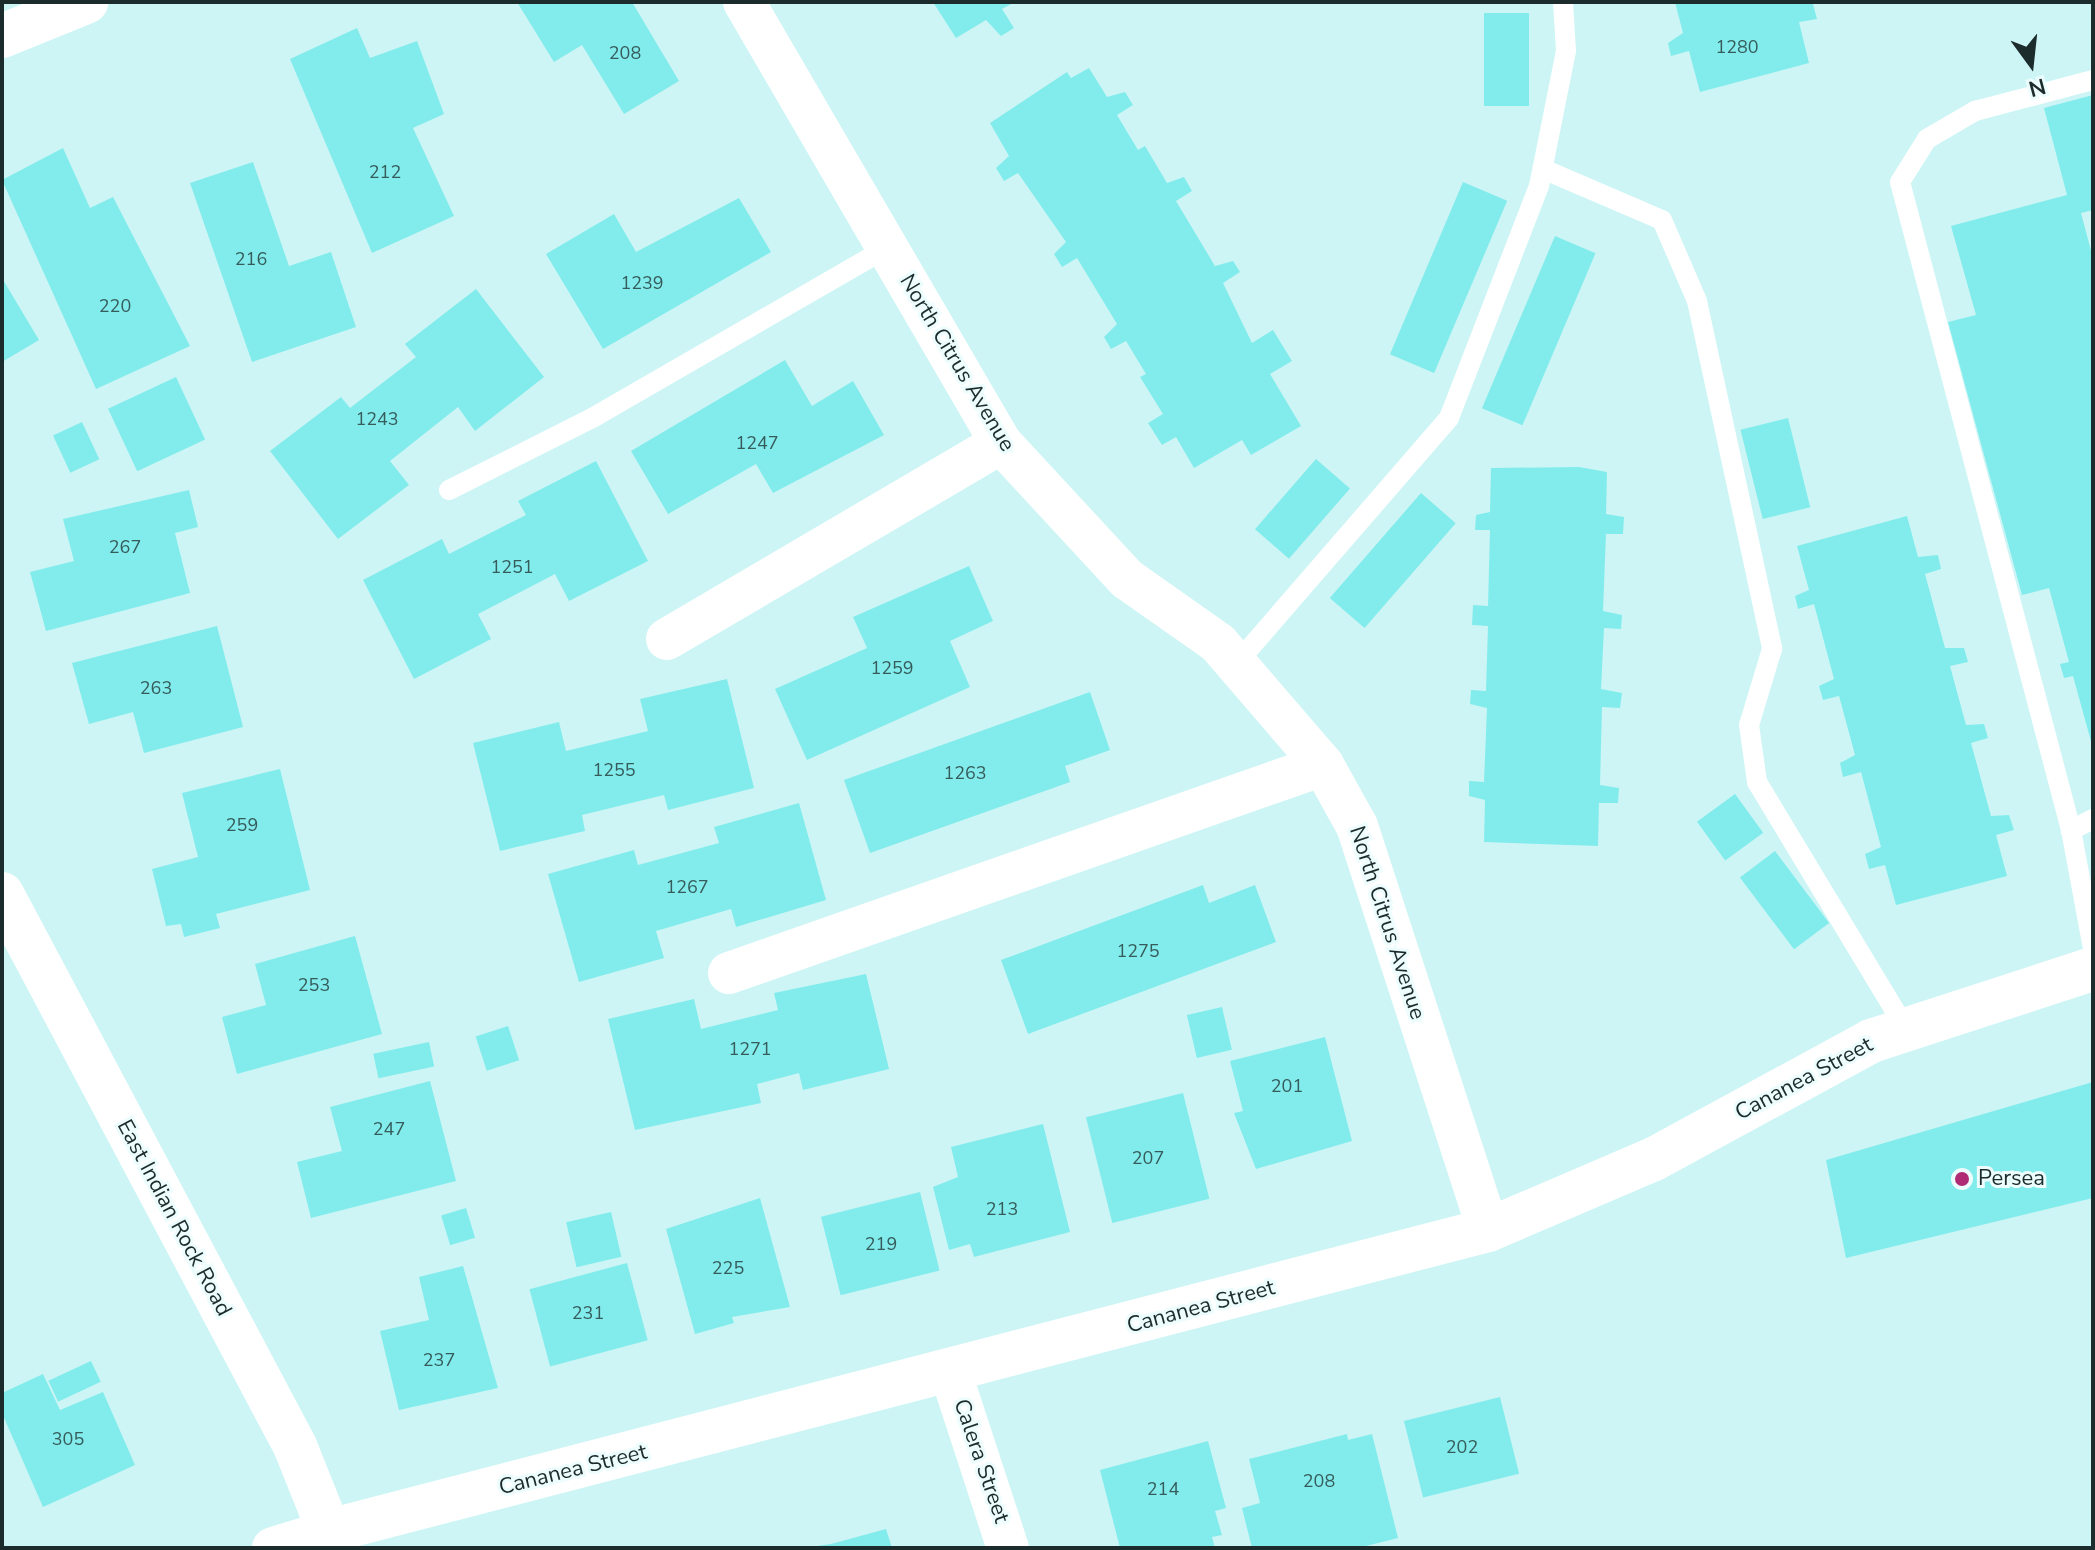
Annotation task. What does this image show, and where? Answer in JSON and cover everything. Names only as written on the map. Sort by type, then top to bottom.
[{"type":"street","points":[[2,36],[86,2]]},
{"type":"street","name":"North Citrus Avenue","points":[[744,2],[1001,443],[1127,579],[1218,643],[1323,765],[1357,826],[1488,1230]]},
{"type":"street","points":[[667,639],[1001,443]]},
{"type":"street","points":[[729,973],[1323,765]]},
{"type":"street","name":"East Indian Rock Road","points":[[2,894],[295,1446],[331,1540]]},
{"type":"street","name":"Cananea Street","points":[[273,1548],[331,1540],[1488,1230],[1654,1159],[1871,1041],[2093,969]]},
{"type":"street","name":"Calera Street","points":[[951,1374],[1008,1548]]},
{"type":"lane","points":[[1236,664],[1449,418],[1543,169],[1566,51],[1563,2]]},
{"type":"lane","points":[[2093,80],[1975,111],[1927,139],[1900,182],[2071,830],[2093,949]]},
{"type":"lane","points":[[1543,169],[1662,220],[1697,301],[1772,649],[1749,725],[1757,782],[1845,923],[1906,1029]]},
{"type":"lane","points":[[449,490],[517,460],[887,248]]},
{"type":"lane","points":[[2071,830],[2093,819]]},
{"type":"building","points":[[517,2],[632,2],[679,81],[624,114],[582,45],[554,62]]},
{"type":"building","points":[[933,2],[1015,2],[1002,9],[1014,28],[1001,36],[986,20],[956,38]]},
{"type":"building","points":[[1675,2],[1813,4],[1817,19],[1799,22],[1809,63],[1700,92],[1689,51],[1671,56],[1668,43],[1683,33]]},
{"type":"building","points":[[1484,13],[1529,13],[1529,106],[1484,106]]},
{"type":"building","points":[[357,28],[370,58],[417,41],[444,114],[413,128],[454,216],[372,253],[290,59]]},
{"type":"building","points":[[1089,68],[1107,97],[1125,92],[1133,105],[1117,115],[1138,150],[1145,146],[1167,183],[1184,177],[1192,191],[1176,201],[1215,266],[1233,261],[1240,272],[1223,283],[1252,343],[1273,330],[1292,361],[1270,374],[1301,426],[1251,455],[1242,440],[1194,468],[1176,437],[1162,445],[1148,423],[1163,414],[1140,377],[1146,374],[1126,341],[1111,349],[1104,337],[1117,324],[1077,258],[1062,267],[1054,254],[1066,242],[1018,173],[1004,181],[996,168],[1009,156],[990,123],[1067,72],[1071,78]]},
{"type":"building","points":[[2093,95],[2093,210],[2081,213],[2093,258],[2092,745],[2073,676],[2064,678],[2060,664],[2069,662],[2049,588],[2022,595],[1948,322],[1976,315],[1951,226],[2067,195],[2044,108]]},
{"type":"building","points":[[63,148],[90,208],[113,197],[190,346],[96,389],[2,180]]},
{"type":"building","points":[[253,162],[289,266],[331,252],[356,327],[252,362],[190,183]]},
{"type":"building","points":[[1463,182],[1507,201],[1434,373],[1390,354]]},
{"type":"building","points":[[739,198],[771,252],[603,349],[546,254],[614,214],[636,252]]},
{"type":"building","points":[[1555,236],[1596,253],[1522,425],[1482,408]]},
{"type":"building","points":[[2,278],[39,340],[2,362]]},
{"type":"building","points":[[476,289],[544,377],[475,431],[458,407],[390,461],[409,485],[338,539],[270,451],[341,397],[350,408],[416,357],[405,344]]},
{"type":"building","points":[[785,360],[812,406],[853,381],[884,435],[773,493],[756,464],[668,514],[631,451]]},
{"type":"building","points":[[176,377],[205,440],[137,471],[108,409]]},
{"type":"building","points":[[1788,418],[1810,507],[1763,519],[1740,430]]},
{"type":"building","points":[[82,422],[99,459],[70,473],[53,436]]},
{"type":"building","points":[[1316,459],[1350,489],[1289,559],[1255,529]]},
{"type":"building","points":[[596,461],[648,561],[569,601],[555,574],[478,614],[491,639],[414,679],[363,580],[442,539],[449,554],[526,515],[518,501]]},
{"type":"building","points":[[1579,467],[1607,472],[1606,514],[1624,517],[1623,534],[1606,534],[1603,611],[1622,615],[1621,629],[1604,628],[1601,689],[1622,693],[1620,708],[1602,707],[1600,785],[1619,788],[1618,803],[1599,803],[1598,846],[1484,842],[1485,800],[1469,796],[1469,781],[1484,782],[1487,708],[1470,704],[1471,690],[1486,691],[1488,626],[1472,625],[1473,605],[1488,606],[1490,530],[1475,530],[1476,515],[1490,512],[1491,468]]},
{"type":"building","points":[[189,490],[198,527],[175,533],[190,593],[46,631],[30,572],[74,561],[63,519]]},
{"type":"building","points":[[1421,493],[1456,523],[1365,628],[1330,598]]},
{"type":"building","points":[[1907,516],[1918,557],[1938,555],[1941,569],[1925,574],[1945,648],[1964,648],[1968,662],[1950,666],[1966,725],[1984,724],[1988,738],[1971,743],[1991,816],[2009,815],[2014,830],[1996,835],[2007,876],[1896,905],[1885,865],[1869,869],[1865,854],[1881,847],[1861,772],[1843,777],[1840,763],[1855,755],[1839,696],[1823,700],[1819,686],[1834,679],[1814,604],[1798,609],[1795,596],[1809,590],[1797,546]]},
{"type":"building","points":[[969,566],[993,621],[950,641],[970,687],[807,760],[775,689],[867,648],[853,617]]},
{"type":"building","points":[[217,626],[243,727],[144,753],[133,712],[89,724],[72,663]]},
{"type":"building","points":[[727,679],[754,788],[668,810],[664,795],[582,815],[585,831],[500,851],[473,743],[559,722],[566,751],[648,731],[640,699]]},
{"type":"building","points":[[1090,692],[1110,750],[1065,766],[1070,782],[870,853],[844,780]]},
{"type":"building","points":[[280,769],[310,890],[216,914],[220,928],[184,937],[181,924],[166,926],[152,869],[198,857],[182,793]]},
{"type":"building","points":[[1735,794],[1763,833],[1725,860],[1697,822]]},
{"type":"building","points":[[799,803],[826,900],[736,927],[731,909],[656,931],[664,958],[579,982],[548,874],[634,850],[638,865],[719,843],[714,827]]},
{"type":"building","points":[[1775,851],[1829,923],[1794,949],[1740,877]]},
{"type":"building","points":[[1203,885],[1209,903],[1255,885],[1276,942],[1028,1034],[1001,960]]},
{"type":"building","points":[[355,936],[382,1034],[237,1074],[222,1017],[266,1005],[255,964]]},
{"type":"building","points":[[866,974],[889,1069],[803,1090],[799,1073],[757,1084],[761,1103],[635,1130],[608,1019],[694,999],[701,1029],[778,1010],[774,993]]},
{"type":"building","points":[[1222,1007],[1232,1050],[1197,1058],[1187,1015]]},
{"type":"building","points":[[508,1026],[519,1060],[487,1071],[476,1037]]},
{"type":"building","points":[[1325,1037],[1352,1141],[1256,1169],[1234,1113],[1243,1111],[1230,1061]]},
{"type":"building","points":[[429,1042],[434,1066],[378,1078],[373,1054]]},
{"type":"building","points":[[430,1081],[456,1181],[311,1218],[297,1162],[342,1151],[330,1107]]},
{"type":"building","name":"Persea","points":[[2093,1082],[2093,1198],[1846,1258],[1826,1160]]},
{"type":"building","points":[[1183,1093],[1209,1199],[1112,1223],[1086,1117]]},
{"type":"building","points":[[1043,1124],[1070,1232],[974,1257],[970,1244],[949,1250],[933,1187],[958,1177],[951,1147]]},
{"type":"building","points":[[920,1192],[940,1271],[841,1295],[821,1217]]},
{"type":"building","points":[[760,1198],[790,1307],[732,1317],[734,1323],[695,1334],[666,1229]]},
{"type":"building","points":[[466,1208],[475,1238],[450,1245],[441,1216]]},
{"type":"building","points":[[611,1212],[621,1257],[577,1267],[566,1222]]},
{"type":"building","points":[[627,1263],[648,1340],[550,1366],[529,1289]]},
{"type":"building","points":[[463,1266],[498,1388],[399,1410],[380,1331],[429,1320],[419,1277]]},
{"type":"building","points":[[91,1361],[101,1382],[58,1402],[48,1381]]},
{"type":"building","points":[[43,1374],[60,1410],[103,1392],[135,1465],[43,1507],[2,1413],[2,1393]]},
{"type":"building","points":[[1500,1397],[1519,1474],[1423,1498],[1404,1421]]},
{"type":"building","points":[[1347,1434],[1348,1440],[1372,1434],[1398,1538],[1358,1548],[1252,1548],[1242,1508],[1260,1503],[1249,1459]]},
{"type":"building","points":[[1208,1441],[1226,1508],[1215,1511],[1222,1535],[1212,1537],[1215,1548],[1120,1548],[1100,1470]]},
{"type":"building","points":[[886,1529],[892,1548],[803,1548],[831,1544]]},
{"type":"place","name":"Persea","points":[[1962,1179]]}]
